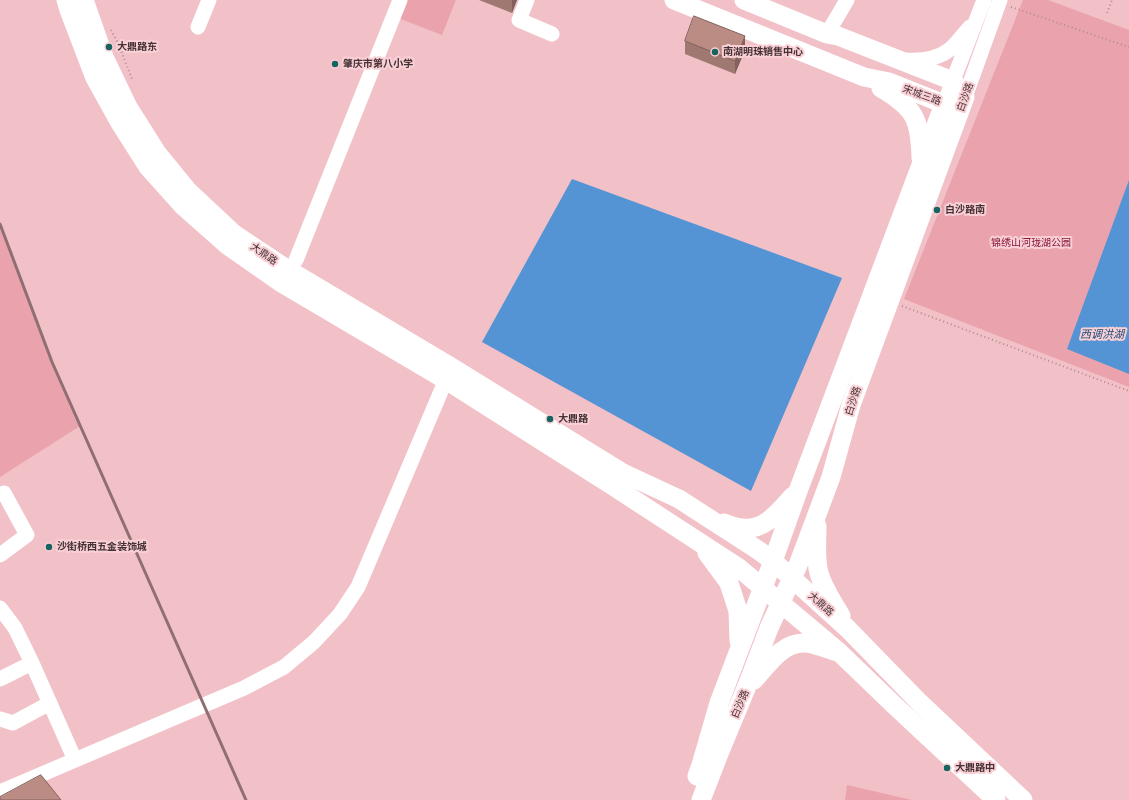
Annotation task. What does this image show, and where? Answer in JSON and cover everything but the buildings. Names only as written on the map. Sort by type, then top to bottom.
[{"type":"main road","name":"大鼎路","points":[[66,0],[95,78],[120,123],[148,167],[183,206],[227,245],[280,282],[449,374],[623,473],[679,499],[758,550],[773,561],[848,629],[920,703],[1023,800]]},
{"type":"main road","name":"大鼎路","points":[[84,0],[104,57],[128,107],[157,153],[188,191],[234,234],[449,374],[613,486],[739,568],[839,652],[996,800]]},
{"type":"main road","name":"宋城三路","points":[[674,0],[864,77],[889,82],[944,104],[965,97]]},
{"type":"main road","points":[[744,0],[953,82],[965,97]]},
{"type":"main road","points":[[818,58],[832,57],[838,52],[840,47],[833,35]]},
{"type":"main road","points":[[864,77],[904,103],[915,116],[921,143],[922,166]]},
{"type":"main road","name":"白沙路","points":[[701,800],[769,628],[792,579],[832,477],[851,405],[965,97]]},
{"type":"main road","name":"白沙路","points":[[688,800],[702,765],[719,703],[922,166],[944,104]]},
{"type":"main road","points":[[711,519],[742,528],[752,528],[762,525],[771,520],[798,491]]},
{"type":"main road","points":[[816,516],[817,559],[819,572],[848,629]]},
{"type":"main road","points":[[701,543],[729,582],[738,611],[739,652]]},
{"type":"main road","points":[[747,686],[784,648],[795,644],[805,643],[839,652]]},
{"type":"street","points":[[198,27],[209,0]]},
{"type":"street","points":[[296,260],[400,0]]},
{"type":"street","points":[[527,0],[519,20],[552,34]]},
{"type":"street","points":[[833,35],[847,0]]},
{"type":"street","name":"白沙路","points":[[944,104],[984,0]]},
{"type":"street","name":"白沙路","points":[[965,97],[999,2]]},
{"type":"street","points":[[899,60],[921,61],[936,57],[949,50],[976,20]]},
{"type":"street","points":[[0,792],[244,688],[284,667],[314,642],[340,614],[358,587],[449,374]]},
{"type":"street","points":[[0,555],[27,535],[4,492]]},
{"type":"street","points":[[0,608],[15,628],[75,760]]},
{"type":"street","points":[[0,679],[32,664]]},
{"type":"street","points":[[0,719],[13,723],[50,703]]},
{"type":"path","points":[[1107,13],[1112,0]]},
{"type":"path","points":[[999,2],[1129,47]]},
{"type":"path","points":[[108,25],[118,43],[133,85]]},
{"type":"path","points":[[890,301],[1129,391]]},
{"type":"green space","points":[[405,0],[456,0],[442,35],[398,18]]},
{"type":"green space","name":"锦绣山河珑湖公园","points":[[1023,0],[1048,0],[1129,30],[1129,387],[904,299]]},
{"type":"green space","points":[[0,224],[52,362],[80,426],[0,477]]},
{"type":"green space","points":[[847,785],[912,800],[845,800]]},
{"type":"water","points":[[572,179],[842,278],[751,491],[482,342]]},
{"type":"water","name":"西调洪湖","points":[[1129,180],[1129,374],[1067,349]]},
{"type":"railway","points":[[0,224],[52,362],[246,800]]},
{"type":"place","name":"大鼎路东","points":[[109,47]]},
{"type":"place","name":"南湖明珠销售中心","points":[[715,52]]},
{"type":"place","name":"肇庆市第八小学","points":[[335,64]]},
{"type":"place","name":"白沙路南","points":[[937,210]]},
{"type":"place","name":"大鼎路","points":[[550,419]]},
{"type":"place","name":"沙街桥西五金装饰城","points":[[49,547]]},
{"type":"place","name":"大鼎路中","points":[[947,768]]}]
